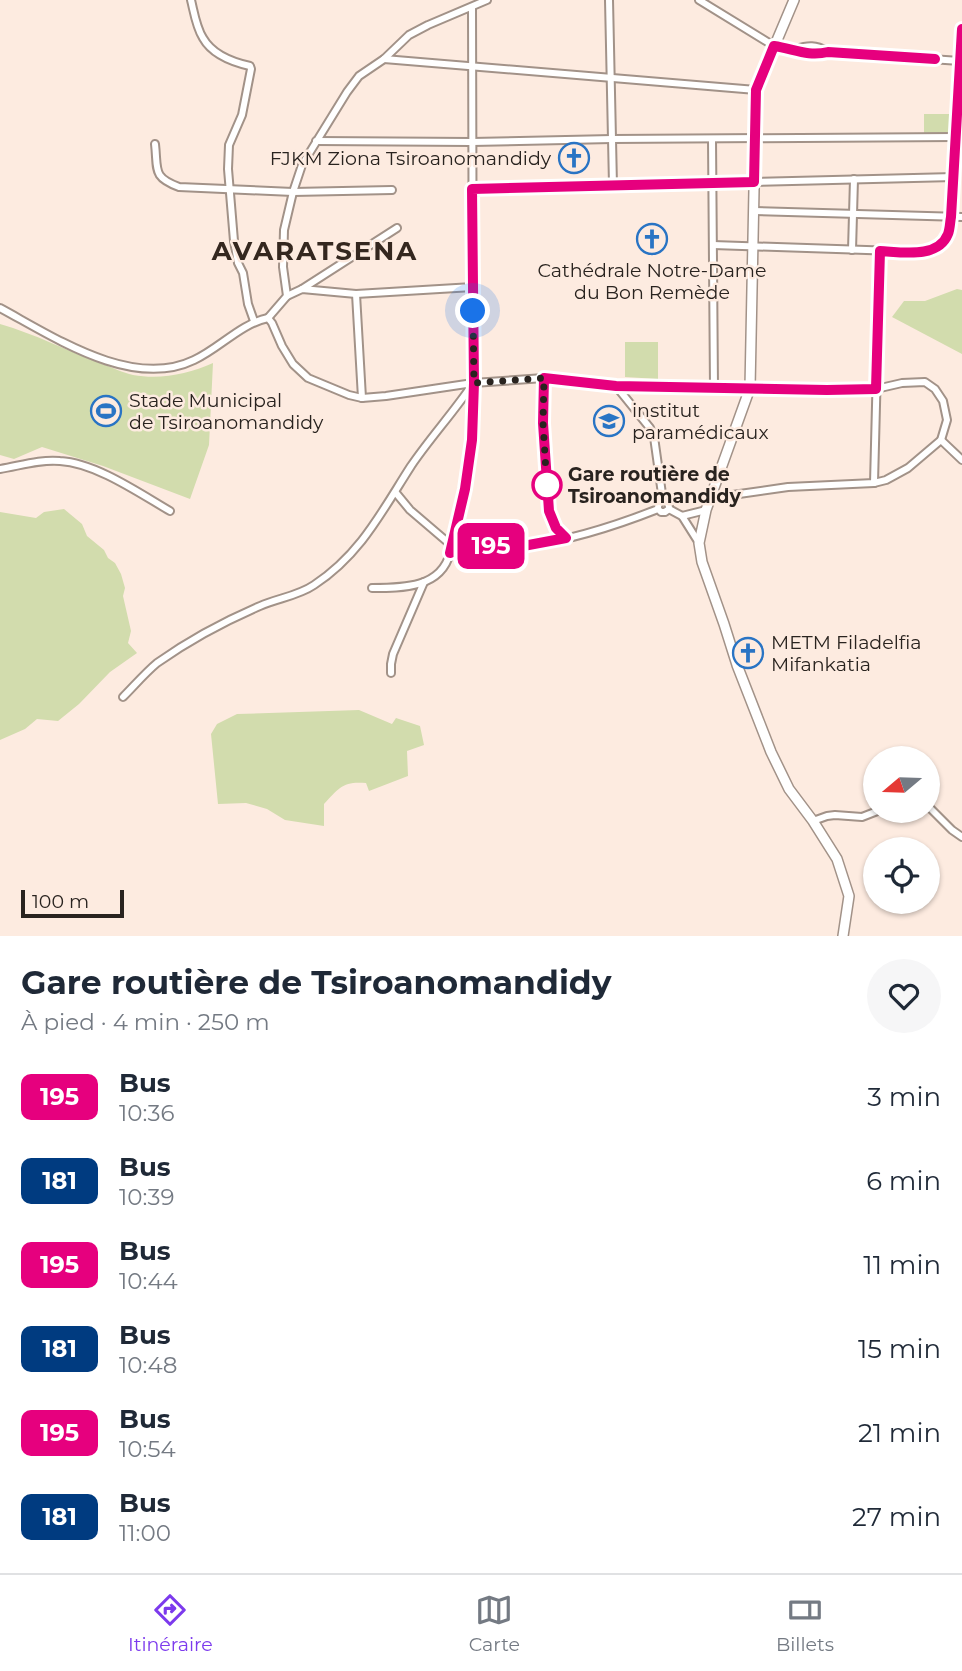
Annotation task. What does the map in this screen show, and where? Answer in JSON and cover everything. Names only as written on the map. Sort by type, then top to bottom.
[{"type":"main road","points":[[794,0],[756,90],[750,388],[706,510],[699,543],[702,562],[737,665],[771,752],[789,789],[837,859],[849,896],[842,936]]},
{"type":"street","points":[[191,0],[201,36],[227,59],[250,66],[251,69],[242,115],[229,145],[228,169],[234,241],[254,321]]},
{"type":"street","points":[[287,296],[283,267],[284,230],[293,192],[302,165],[346,92],[359,76],[384,59],[409,35],[487,0]]},
{"type":"street","points":[[609,0],[613,185]]},
{"type":"street","points":[[699,0],[774,46],[796,49],[804,54],[828,52],[960,61]]},
{"type":"street","points":[[372,588],[397,588],[424,582],[439,575],[447,565],[465,489],[472,440],[474,383],[472,7]]},
{"type":"street","points":[[713,246],[926,252],[939,247],[948,235],[951,217],[962,29]]},
{"type":"street","points":[[384,59],[756,90]]},
{"type":"street","points":[[316,141],[956,138]]},
{"type":"street","points":[[712,139],[714,387]]},
{"type":"street","points":[[155,144],[158,174],[165,182],[179,187],[293,192],[392,190]]},
{"type":"street","points":[[472,189],[954,177]]},
{"type":"street","points":[[852,250],[854,179]]},
{"type":"street","points":[[754,211],[962,217]]},
{"type":"street","points":[[0,308],[83,352],[135,368],[181,366],[197,359],[254,321],[268,318],[287,296],[397,228]]},
{"type":"street","points":[[874,483],[880,251]]},
{"type":"street","points":[[302,289],[356,293],[473,287]]},
{"type":"street","points":[[356,293],[362,398]]},
{"type":"street","points":[[268,318],[293,364],[308,378],[349,396],[362,398],[474,383],[544,378],[616,386],[827,390],[876,389],[902,383],[925,382],[935,389],[943,401],[947,420],[941,440],[908,468],[886,480],[874,483],[789,486],[711,498]]},
{"type":"street","points":[[544,378],[543,423],[549,511],[556,528],[566,538]]},
{"type":"street","points":[[123,697],[155,665],[197,638],[262,605],[295,595],[313,586],[337,568],[357,549],[412,465],[474,383]]},
{"type":"street","points":[[616,386],[650,428],[654,438],[663,500],[667,502],[669,509],[681,516],[699,543]]},
{"type":"street","points":[[941,440],[962,460]]},
{"type":"street","points":[[0,469],[61,460],[86,466],[120,481],[170,511]]},
{"type":"street","points":[[396,493],[450,549]]},
{"type":"street","points":[[658,509],[657,505],[663,500]]},
{"type":"street","points":[[450,549],[471,545],[518,547],[585,535],[658,509]]},
{"type":"street","points":[[658,509],[661,512],[669,509]]},
{"type":"street","points":[[681,516],[706,510]]},
{"type":"street","points":[[391,673],[393,654],[424,582]]},
{"type":"street","points":[[813,821],[835,815],[863,817]]},
{"type":"street","points":[[940,818],[962,837]]},
{"type":"green space","points":[[924,114],[953,114],[952,133],[924,133]]},
{"type":"green space","points":[[957,289],[962,290],[962,354],[892,317],[904,301],[925,301]]},
{"type":"green space","name":"Stade Municipal de Tsiroanomandidy","points":[[0,324],[133,375],[174,375],[213,363],[209,445],[190,499],[103,466],[42,447],[14,459],[0,455]]},
{"type":"green space","points":[[625,342],[658,342],[658,379],[625,377]]},
{"type":"green space","points":[[64,509],[82,524],[87,536],[104,550],[121,574],[131,631],[128,643],[137,653],[110,672],[58,721],[37,719],[25,729],[0,740],[0,512],[36,518],[44,512]]},
{"type":"green space","points":[[359,710],[392,724],[396,718],[420,726],[424,745],[407,751],[408,776],[369,791],[366,783],[352,783],[342,787],[324,804],[324,826],[285,820],[267,809],[246,803],[218,804],[211,734],[217,724],[237,714]]},
{"type":"bus line","name":"195","points":[[935,59],[828,52],[804,54],[796,49],[774,46],[756,90],[754,182],[472,189],[472,440],[465,489],[450,553],[471,545],[518,547],[566,538],[556,528],[549,511],[543,423],[544,378],[616,386],[876,389],[880,251],[926,252],[939,247],[948,235],[962,29]]},
{"type":"place","name":"FJKM Ziona Tsiroanomandidy","points":[[574,158]]},
{"type":"place","name":"Cathédrale Notre-Dame du Bon Remède","points":[[652,239]]},
{"type":"place","name":"Stade Municipal de Tsiroanomandidy","points":[[106,411]]},
{"type":"place","name":"institut paramédicaux","points":[[609,421]]},
{"type":"place","name":"Gare routière de Tsiroanomandidy","points":[[547,485]]},
{"type":"place","name":"METM Filadelfia Mifankatia","points":[[748,653]]},
{"type":"district","name":"AVARATSENA","points":[[315,251]]},
{"type":"route","points":[[473,311],[474,383],[544,378],[543,423],[547,488],[547,485]]}]
